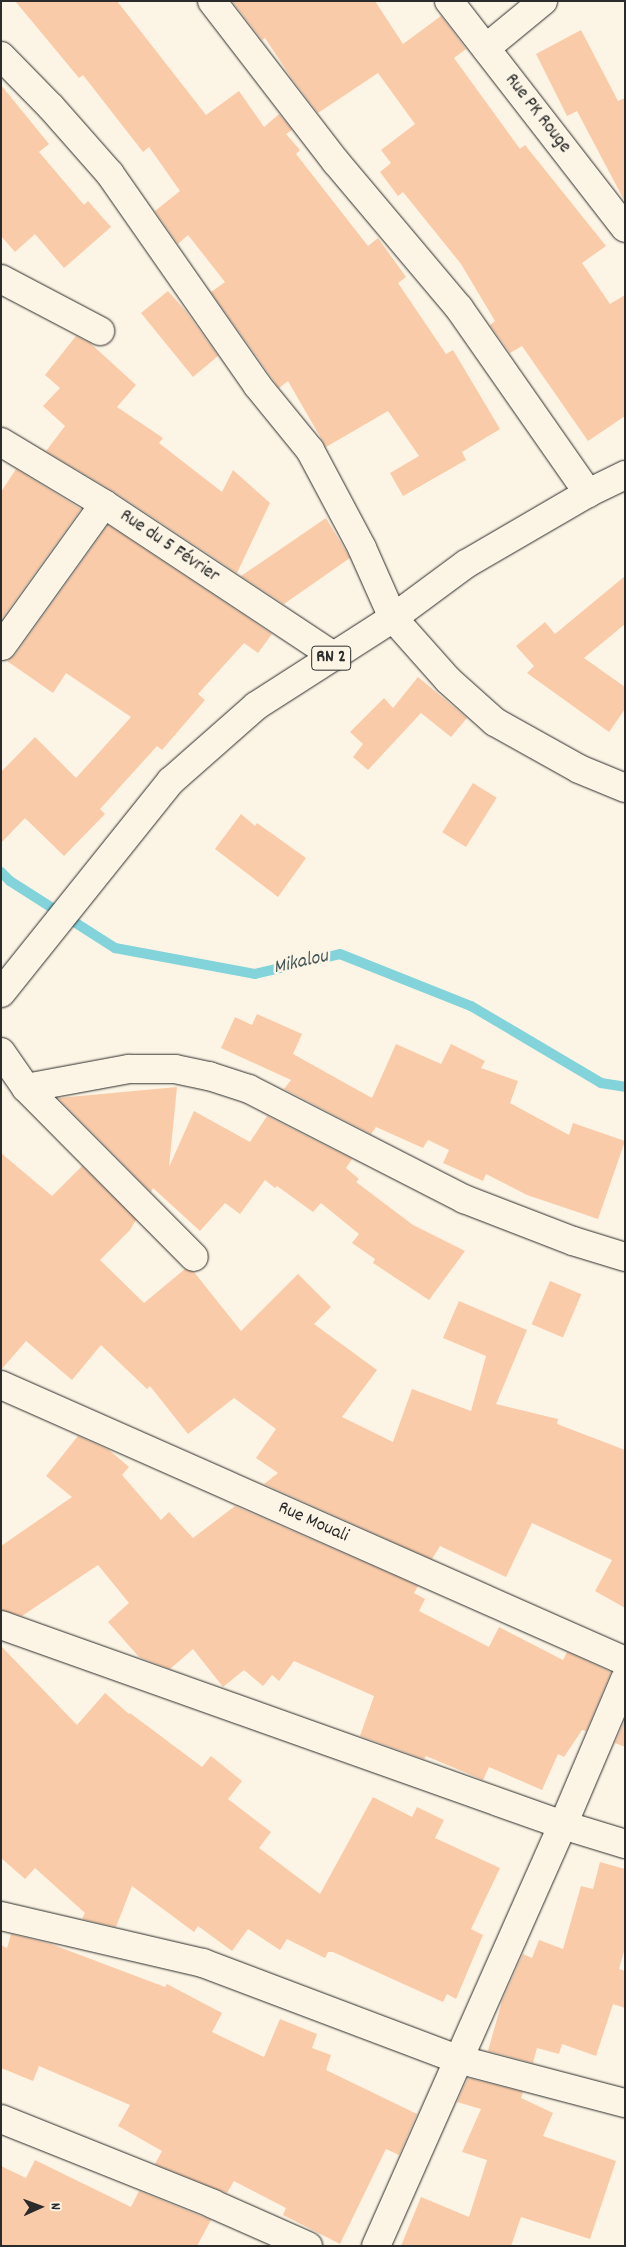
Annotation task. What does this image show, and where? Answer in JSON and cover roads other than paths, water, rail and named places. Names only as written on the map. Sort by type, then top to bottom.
[{"type":"main road","points":[[212,1],[336,162],[459,308],[588,493]]},
{"type":"main road","name":"Rue PK Rouge","points":[[449,1],[625,228]]},
{"type":"main road","points":[[486,48],[543,1]]},
{"type":"main road","points":[[1,56],[51,107],[110,174],[258,385],[310,450],[362,548],[393,618],[448,680],[495,722],[579,769],[625,788]]},
{"type":"main road","points":[[1,279],[100,331]]},
{"type":"main road","name":"Rue du 5 Février","points":[[1,442],[104,504],[334,656]]},
{"type":"main road","name":"RN 2","points":[[1,993],[171,781],[256,706],[393,618],[466,564],[588,493],[625,475]]},
{"type":"main road","points":[[2,646],[104,504]]},
{"type":"main road","points":[[1,1052],[26,1088],[194,1256]]},
{"type":"main road","points":[[26,1088],[129,1069],[174,1069],[209,1076],[249,1089],[464,1198],[573,1241],[625,1257]]},
{"type":"main road","name":"Rue Mouali","points":[[1,1385],[625,1661]]},
{"type":"main road","points":[[1,1625],[563,1825],[625,1844]]},
{"type":"main road","points":[[376,2246],[457,2059],[563,1825],[625,1679]]},
{"type":"main road","points":[[1,1916],[203,1963],[457,2059],[625,2103]]},
{"type":"main road","points":[[1,2119],[213,2204],[308,2246]]},
{"type":"waterway","name":"Mikalou","points":[[1,872],[10,881],[115,948],[255,974],[340,954],[471,1006],[601,1083],[625,1087]]}]
